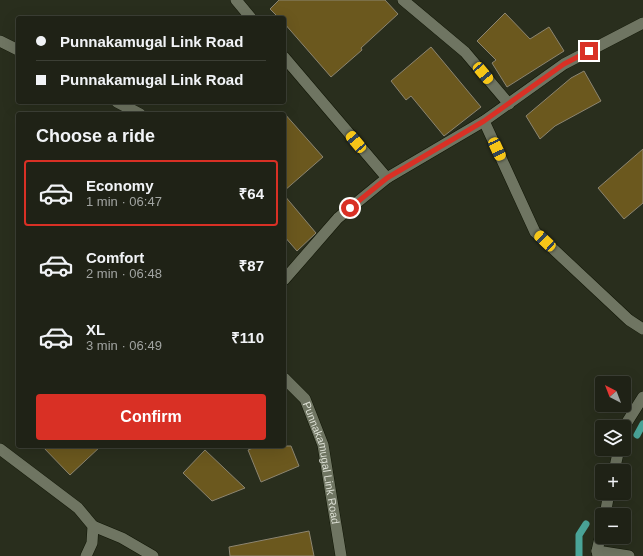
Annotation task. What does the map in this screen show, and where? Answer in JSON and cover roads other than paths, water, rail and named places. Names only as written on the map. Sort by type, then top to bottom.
[{"type":"street","points":[[236,0],[249,16]]},
{"type":"street","points":[[403,0],[465,52],[509,104]]},
{"type":"street","points":[[286,278],[338,218],[387,178],[484,121],[564,64],[643,23]]},
{"type":"street","points":[[0,41],[16,49]]},
{"type":"street","points":[[286,59],[387,178]]},
{"type":"street","points":[[121,104],[136,112]]},
{"type":"street","points":[[484,121],[535,232],[629,320],[643,329]]},
{"type":"street","name":"Punnakamugal Link Road","points":[[286,380],[305,399],[323,445],[341,556]]},
{"type":"street","points":[[628,420],[643,397]]},
{"type":"street","points":[[0,448],[78,508],[93,526],[122,538],[152,556]]},
{"type":"street","points":[[86,556],[92,543],[93,526]]},
{"type":"street","points":[[600,544],[598,554],[629,556]]},
{"type":"waterway","points":[[637,435],[643,424]]},
{"type":"waterway","points":[[579,556],[579,535],[586,524]]}]
